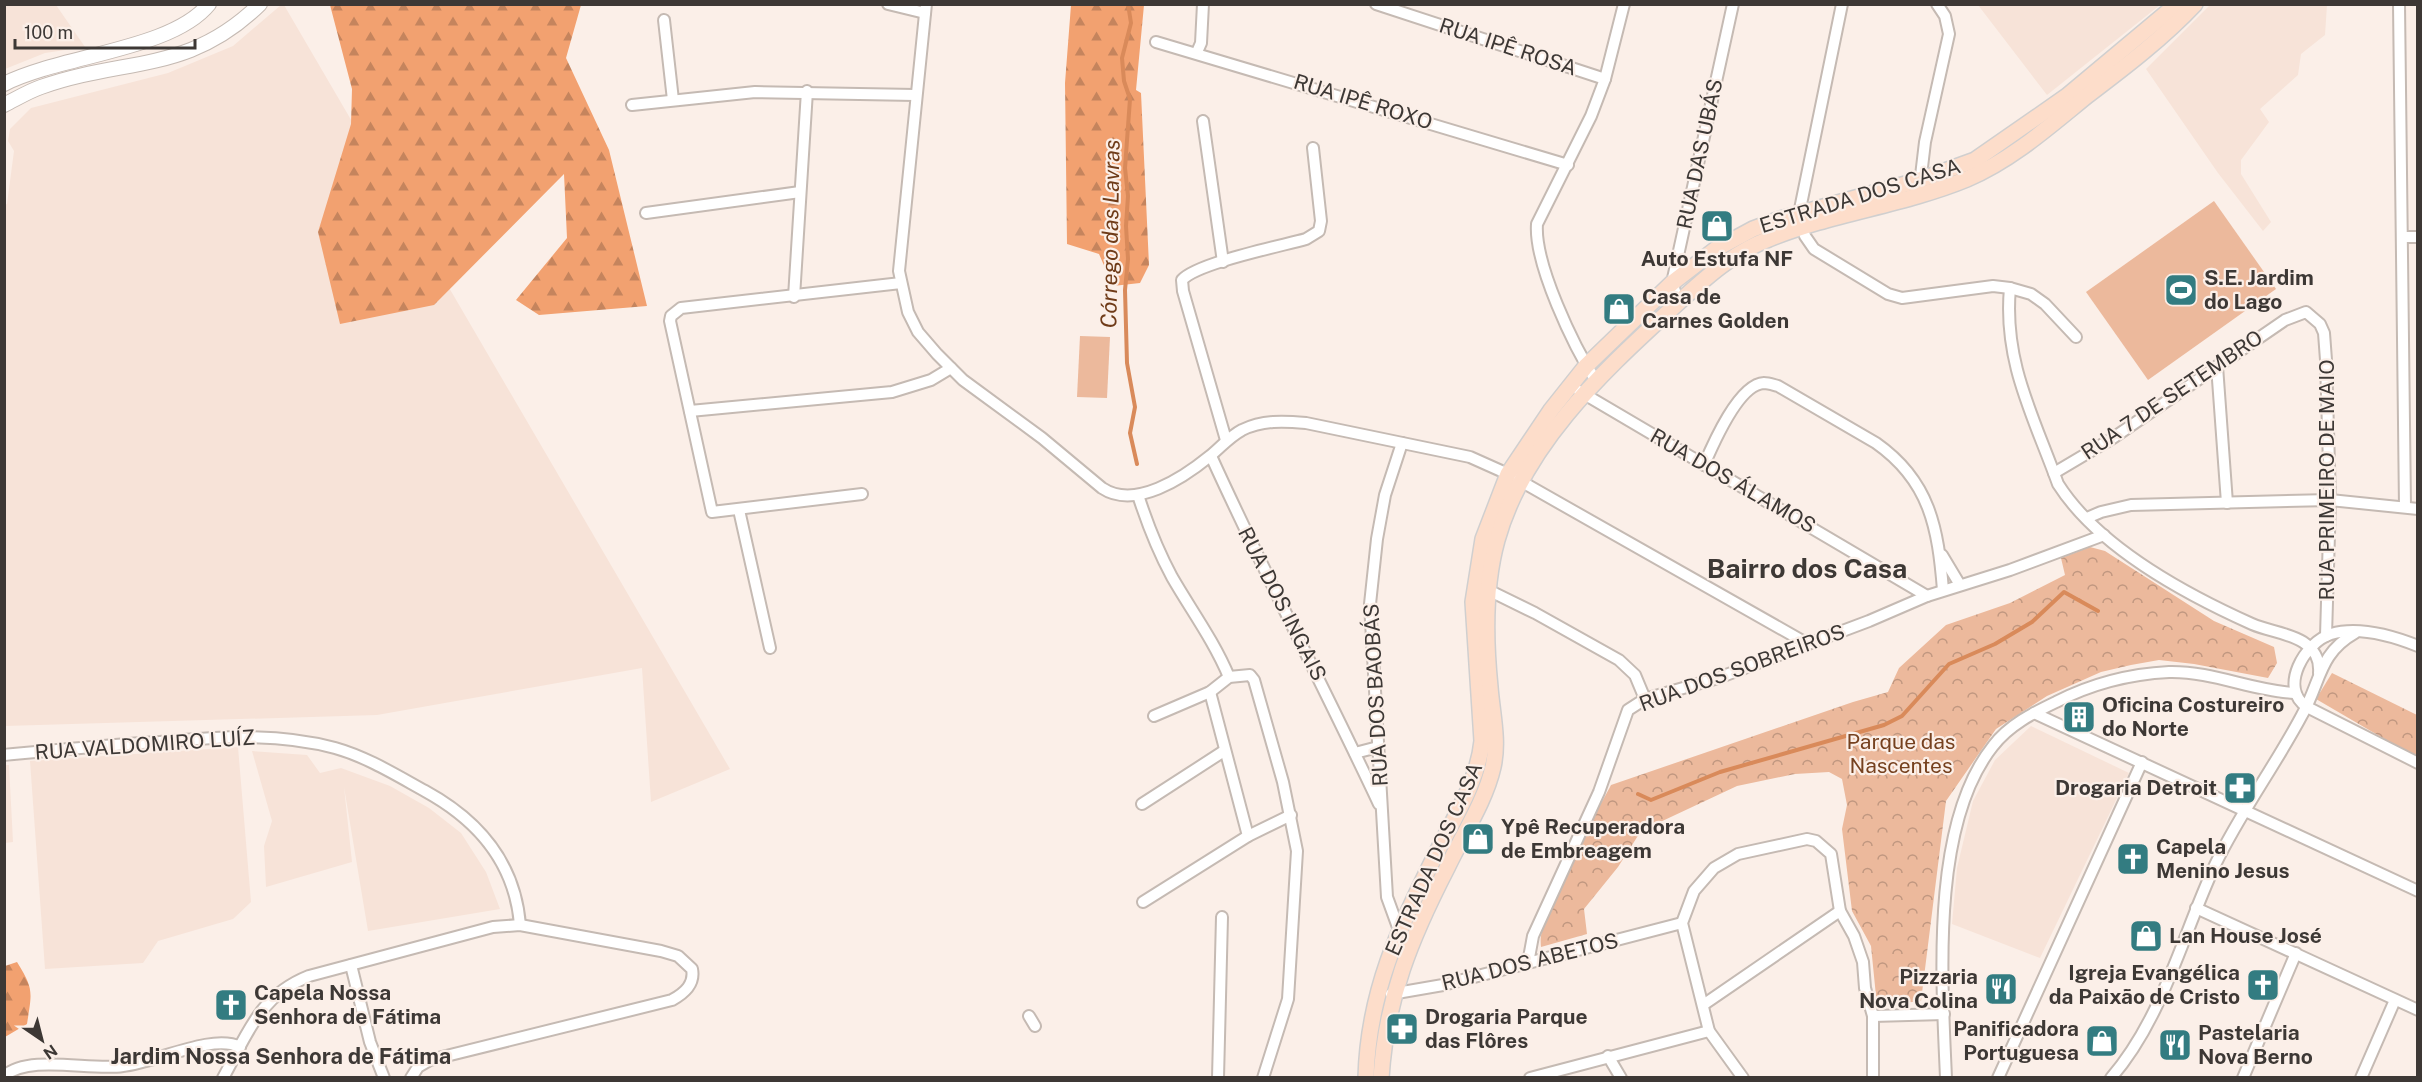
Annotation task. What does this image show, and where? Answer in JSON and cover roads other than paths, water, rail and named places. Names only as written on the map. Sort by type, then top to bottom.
[{"type":"main road","points":[[4,84],[26,73],[165,35],[195,19],[209,4]]},
{"type":"main road","points":[[4,105],[39,87],[75,77],[165,60],[198,49],[228,32],[260,4]]},
{"type":"main road","name":"ESTRADA DOS CASA","points":[[2019,140],[2177,4]]},
{"type":"main road","name":"ESTRADA DOS CASA","points":[[1382,1077],[1383,1044],[1393,994],[1412,941],[1494,766],[1488,740],[1486,617],[1482,587],[1515,479],[1571,384],[1586,366],[1672,284],[1701,260],[1737,238],[1753,229],[1800,221],[1920,187],[1967,179],[2139,56],[2195,4]]},
{"type":"main road","points":[[4,96],[77,58]]},
{"type":"main road","name":"ESTRADA DOS CASA","points":[[1515,479],[1596,381],[1711,273],[1746,250],[1800,221]]},
{"type":"main road","name":"ESTRADA DOS CASA","points":[[1366,1077],[1377,991],[1399,930],[1474,778],[1488,740]]},
{"type":"street","points":[[888,4],[926,9],[915,95],[900,271],[908,312],[918,332],[951,368],[1042,438],[1102,488],[1113,494],[1138,495],[1180,477],[1211,456],[1227,440],[1256,424],[1279,420],[1305,423],[1470,457],[1515,479],[1808,644]]},
{"type":"street","points":[[1197,52],[1201,43],[1203,4]]},
{"type":"street","points":[[1596,381],[1586,366],[1539,252],[1537,224],[1568,165],[1605,79],[1624,4]]},
{"type":"street","name":"RUA DAS UBÁS","points":[[1672,284],[1733,4]]},
{"type":"street","points":[[1842,4],[1800,221],[1814,249],[1870,284],[1902,298],[1993,286],[2031,294],[2045,304],[2076,337]]},
{"type":"street","points":[[1920,187],[1925,142],[1949,34],[1945,16],[1937,4]]},
{"type":"street","points":[[2399,4],[2405,507]]},
{"type":"street","name":"RUA IPÊ ROSA","points":[[1380,5],[1605,79]]},
{"type":"street","points":[[664,20],[673,100]]},
{"type":"street","name":"RUA IPÊ ROXO","points":[[1156,42],[1197,52],[1568,165]]},
{"type":"street","points":[[632,105],[754,92],[807,91],[915,95]]},
{"type":"street","points":[[794,297],[807,91]]},
{"type":"street","points":[[1203,121],[1223,262]]},
{"type":"street","points":[[1227,440],[1182,284],[1187,275],[1223,262],[1306,239],[1319,231],[1321,221],[1313,148]]},
{"type":"street","points":[[646,213],[800,192]]},
{"type":"street","points":[[2402,237],[2418,237]]},
{"type":"street","points":[[862,494],[715,513],[709,508],[670,321],[675,312],[681,308],[794,297],[901,283]]},
{"type":"street","points":[[1672,284],[1679,302]]},
{"type":"street","points":[[2010,288],[2008,310],[2014,368],[2065,496],[2104,535],[2126,553],[2202,598],[2251,623],[2310,647],[2319,660],[2319,673]]},
{"type":"street","name":"RUA 7 DE SETEMBRO","points":[[2054,473],[2113,438],[2217,366],[2298,314],[2306,312],[2320,324]]},
{"type":"street","name":"RUA PRIMEIRO DE MAIO","points":[[2320,324],[2324,333],[2326,360],[2330,500],[2326,636]]},
{"type":"street","points":[[2217,366],[2227,502]]},
{"type":"street","points":[[690,411],[892,392],[931,380],[951,368]]},
{"type":"street","points":[[1704,465],[1741,398],[1752,387],[1764,383],[1778,386],[1832,416],[1890,454],[1914,480],[1924,497],[1941,553],[1959,585]]},
{"type":"street","name":"RUA DOS ÁLAMOS","points":[[1571,384],[1583,395],[1927,596]]},
{"type":"street","name":"RUA DOS BAOBÁS","points":[[1402,442],[1383,506],[1370,604],[1387,897],[1399,930],[1412,941]]},
{"type":"street","name":"RUA DOS INGAIS","points":[[1211,456],[1248,537],[1380,807]]},
{"type":"street","points":[[1138,495],[1150,531],[1171,575],[1212,642],[1229,677]]},
{"type":"street","points":[[2087,518],[2131,505],[2227,502],[2330,500],[2418,509]]},
{"type":"street","points":[[739,510],[770,648]]},
{"type":"street","name":"RUA DOS SOBREIROS","points":[[1528,963],[1533,936],[1599,792],[1624,715],[1645,699],[1686,689],[1808,644],[1943,590],[2010,570],[2104,535]]},
{"type":"street","points":[[1941,553],[1943,590]]},
{"type":"street","points":[[1482,587],[1619,660],[1635,675],[1645,699]]},
{"type":"street","points":[[2295,693],[2302,659],[2310,647],[2326,636],[2342,632],[2380,634],[2418,646]]},
{"type":"street","points":[[2111,1077],[2130,1055],[2148,1025],[2196,908],[2229,836],[2277,760],[2307,706],[2319,673],[2334,647],[2355,633]]},
{"type":"street","points":[[2288,637],[2302,659]]},
{"type":"street","points":[[1946,1077],[1943,958],[1948,853],[1958,814],[1972,778],[1993,746],[2014,725],[2034,713],[2103,683],[2160,673],[2204,675],[2295,693],[2307,706],[2418,763]]},
{"type":"street","points":[[1154,716],[1210,692],[1229,677],[1250,675],[1254,680],[1291,815],[1297,866],[1288,999],[1263,1077]]},
{"type":"street","points":[[1210,692],[1248,836]]},
{"type":"street","points":[[2034,713],[2418,891]]},
{"type":"street","name":"RUA VALDOMIRO LUÍZ","points":[[4,755],[217,736],[266,736],[310,742],[359,756],[441,800],[481,831],[508,874],[516,898],[520,925]]},
{"type":"street","points":[[1355,753],[1378,747]]},
{"type":"street","points":[[1142,804],[1224,751]]},
{"type":"street","points":[[1998,1077],[2142,762]]},
{"type":"street","points":[[1143,902],[1248,836],[1291,815]]},
{"type":"street","points":[[1743,1077],[1709,1030],[1682,923],[1694,891],[1720,864],[1746,851],[1807,839],[1816,841],[1831,855],[1840,911],[1854,936],[1863,962],[1865,988],[1873,1016],[1873,1077]]},
{"type":"street","points":[[2196,908],[2418,1010]]},
{"type":"street","points":[[1702,1005],[1840,911]]},
{"type":"street","points":[[1218,1077],[1222,916]]},
{"type":"street","name":"RUA DOS ABETOS","points":[[1377,991],[1393,994],[1443,985],[1682,923]]},
{"type":"street","points":[[223,1077],[264,1006],[279,991],[309,976],[493,927],[520,925],[670,953],[690,964],[693,973],[692,981],[684,992],[672,1000],[430,1060],[418,1067],[411,1077]]},
{"type":"street","points":[[2243,1077],[2296,952]]},
{"type":"street","points":[[351,965],[370,1042],[384,1077]]},
{"type":"street","points":[[2361,1077],[2395,1000]]},
{"type":"street","points":[[1873,1016],[1944,1014]]},
{"type":"street","points":[[1530,1077],[1709,1030]]},
{"type":"street","points":[[4,1076],[17,1068],[30,1066],[109,1068],[126,1066],[218,1042],[240,1047]]},
{"type":"street","points":[[1608,1056],[1621,1077]]},
{"type":"waterway","name":"Córrego das Lavras","points":[[1128,4],[1131,23],[1122,58],[1124,81],[1130,99],[1125,168],[1128,196],[1126,226],[1128,259],[1125,290],[1127,363],[1135,407],[1130,433],[1137,464]]},
{"type":"waterway","points":[[1638,794],[1651,800],[1720,772],[1884,725],[1902,716],[1949,664],[1995,644],[2032,622],[2064,592],[2098,611]]},
{"type":"place","name":"Auto Estufa NF","points":[[1717,226]]},
{"type":"place","name":"S.E. Jardim do Lago","points":[[2181,290]]},
{"type":"place","name":"Casa de Carnes Golden","points":[[1619,309]]},
{"type":"place","name":"Oficina Costureiro do Norte","points":[[2079,717]]},
{"type":"place","name":"Drogaria Detroit","points":[[2240,788]]},
{"type":"place","name":"Ypê Recuperadora de Embreagem","points":[[1478,839]]},
{"type":"place","name":"Capela Menino Jesus","points":[[2133,859]]},
{"type":"place","name":"Lan House José","points":[[2146,936]]},
{"type":"place","name":"Igreja Evangélica da Paixão de Cristo","points":[[2263,985]]},
{"type":"place","name":"Pizzaria Nova Colina","points":[[2001,989]]},
{"type":"place","name":"Capela Nossa Senhora de Fátima","points":[[231,1005]]},
{"type":"place","name":"Drogaria Parque das Flôres","points":[[1402,1029]]},
{"type":"place","name":"Panificadora Portuguesa","points":[[2102,1041]]},
{"type":"place","name":"Pastelaria Nova Berno","points":[[2175,1045]]},
{"type":"district","name":"Bairro dos Casa","points":[[1807,569]]},
{"type":"district","name":"Jardim Nossa Senhora de Fátima","points":[[281,1056]]},
{"type":"park label","name":"Parque das Nascentes","points":[[1901,754]]}]
